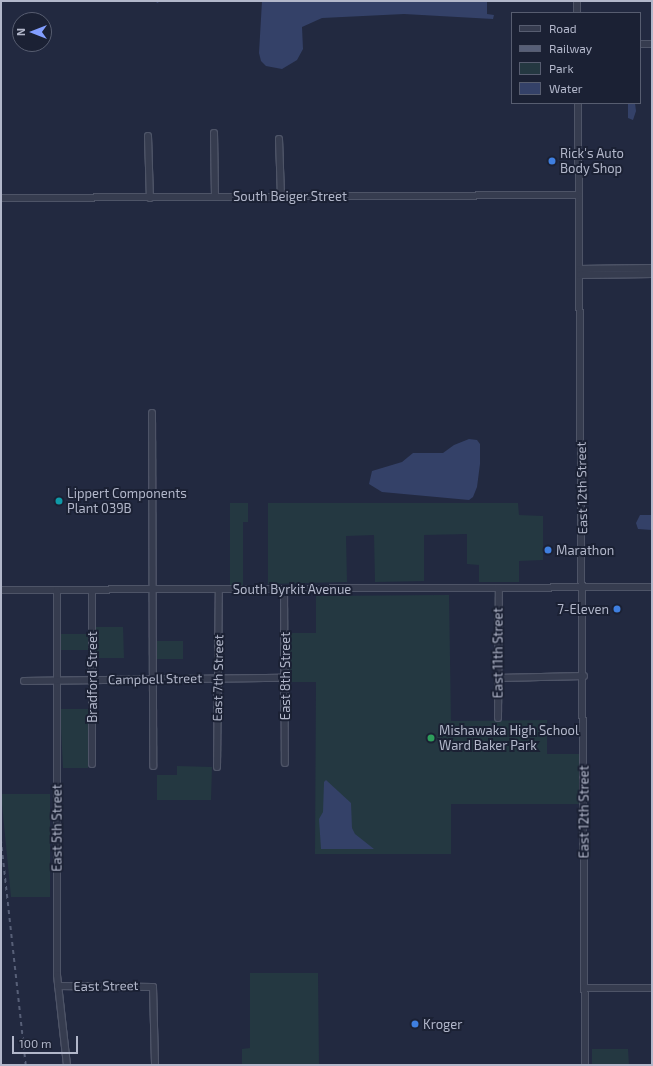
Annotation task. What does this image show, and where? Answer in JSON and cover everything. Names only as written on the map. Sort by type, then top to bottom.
[{"type":"street","points":[[577,1],[577,12]]},
{"type":"street","points":[[641,44],[652,44]]},
{"type":"street","name":"East 12th Street","points":[[578,104],[584,676],[585,1065]]},
{"type":"street","points":[[214,132],[215,196]]},
{"type":"street","points":[[148,136],[150,198]]},
{"type":"street","points":[[279,139],[281,196]]},
{"type":"street","name":"South Beiger Street","points":[[1,198],[579,195]]},
{"type":"street","points":[[580,272],[652,268]]},
{"type":"street","points":[[580,272],[652,274]]},
{"type":"street","points":[[152,413],[153,766]]},
{"type":"street","name":"South Byrkit Avenue","points":[[1,590],[652,587]]},
{"type":"street","name":"East 11th Street","points":[[498,718],[499,588]]},
{"type":"street","name":"East 8th Street","points":[[284,589],[285,763]]},
{"type":"street","name":"East 5th Street","points":[[57,590],[58,986],[67,1065]]},
{"type":"street","name":"Bradford Street","points":[[92,590],[92,764]]},
{"type":"street","name":"East 7th Street","points":[[218,767],[219,590]]},
{"type":"street","points":[[498,678],[584,676]]},
{"type":"street","name":"Campbell Street","points":[[24,682],[218,677],[285,678]]},
{"type":"street","name":"East Street","points":[[58,986],[153,987],[155,1065]]},
{"type":"street","points":[[585,988],[652,988]]},
{"type":"green space","points":[[230,503],[248,503],[248,522],[243,522],[243,585],[230,585]]},
{"type":"green space","points":[[268,503],[518,503],[519,515],[543,516],[543,560],[519,561],[519,582],[479,582],[479,565],[467,564],[467,534],[424,535],[424,581],[375,582],[374,535],[346,536],[347,582],[268,584]]},
{"type":"green space","name":"Mishawaka High School Ward Baker Park","points":[[449,595],[451,721],[547,720],[547,754],[580,754],[580,804],[451,804],[451,854],[315,854],[316,682],[288,682],[288,633],[316,633],[316,596]]},
{"type":"green space","points":[[94,627],[123,627],[124,658],[94,658]]},
{"type":"green space","points":[[60,634],[88,634],[88,650],[61,650]]},
{"type":"green space","points":[[157,641],[183,641],[183,659],[157,659]]},
{"type":"green space","points":[[60,709],[88,709],[88,768],[63,768]]},
{"type":"green space","points":[[177,766],[212,767],[211,800],[157,800],[157,775],[177,775]]},
{"type":"green space","points":[[1,794],[50,794],[50,897],[11,897]]},
{"type":"green space","points":[[250,973],[318,973],[319,1065],[242,1065],[242,1049],[250,1048]]},
{"type":"green space","points":[[592,1049],[628,1049],[629,1065],[592,1065]]},
{"type":"water","points":[[262,1],[487,1],[487,14],[494,15],[493,19],[404,14],[322,18],[302,27],[303,49],[297,60],[282,69],[266,66],[261,61],[259,53]]},
{"type":"water","points":[[628,104],[635,104],[636,111],[633,120],[628,118]]},
{"type":"water","points":[[469,439],[477,440],[480,444],[480,464],[477,487],[473,497],[469,500],[382,492],[369,484],[372,471],[402,462],[413,453],[443,453],[454,445]]},
{"type":"water","points":[[640,515],[652,515],[652,530],[638,529],[636,523]]},
{"type":"water","points":[[326,780],[351,803],[352,828],[355,834],[374,849],[321,849],[319,819],[323,812],[324,782]]},
{"type":"railway","points":[[1,839],[26,1065]]},
{"type":"place","name":"Rick's Auto Body Shop","points":[[552,161]]},
{"type":"place","name":"Lippert Components Plant 039B","points":[[59,501]]},
{"type":"place","name":"Marathon","points":[[548,550]]},
{"type":"place","name":"7-Eleven","points":[[617,609]]},
{"type":"place","name":"Mishawaka High School Ward Baker Park","points":[[431,738]]},
{"type":"place","name":"Kroger","points":[[415,1024]]}]
